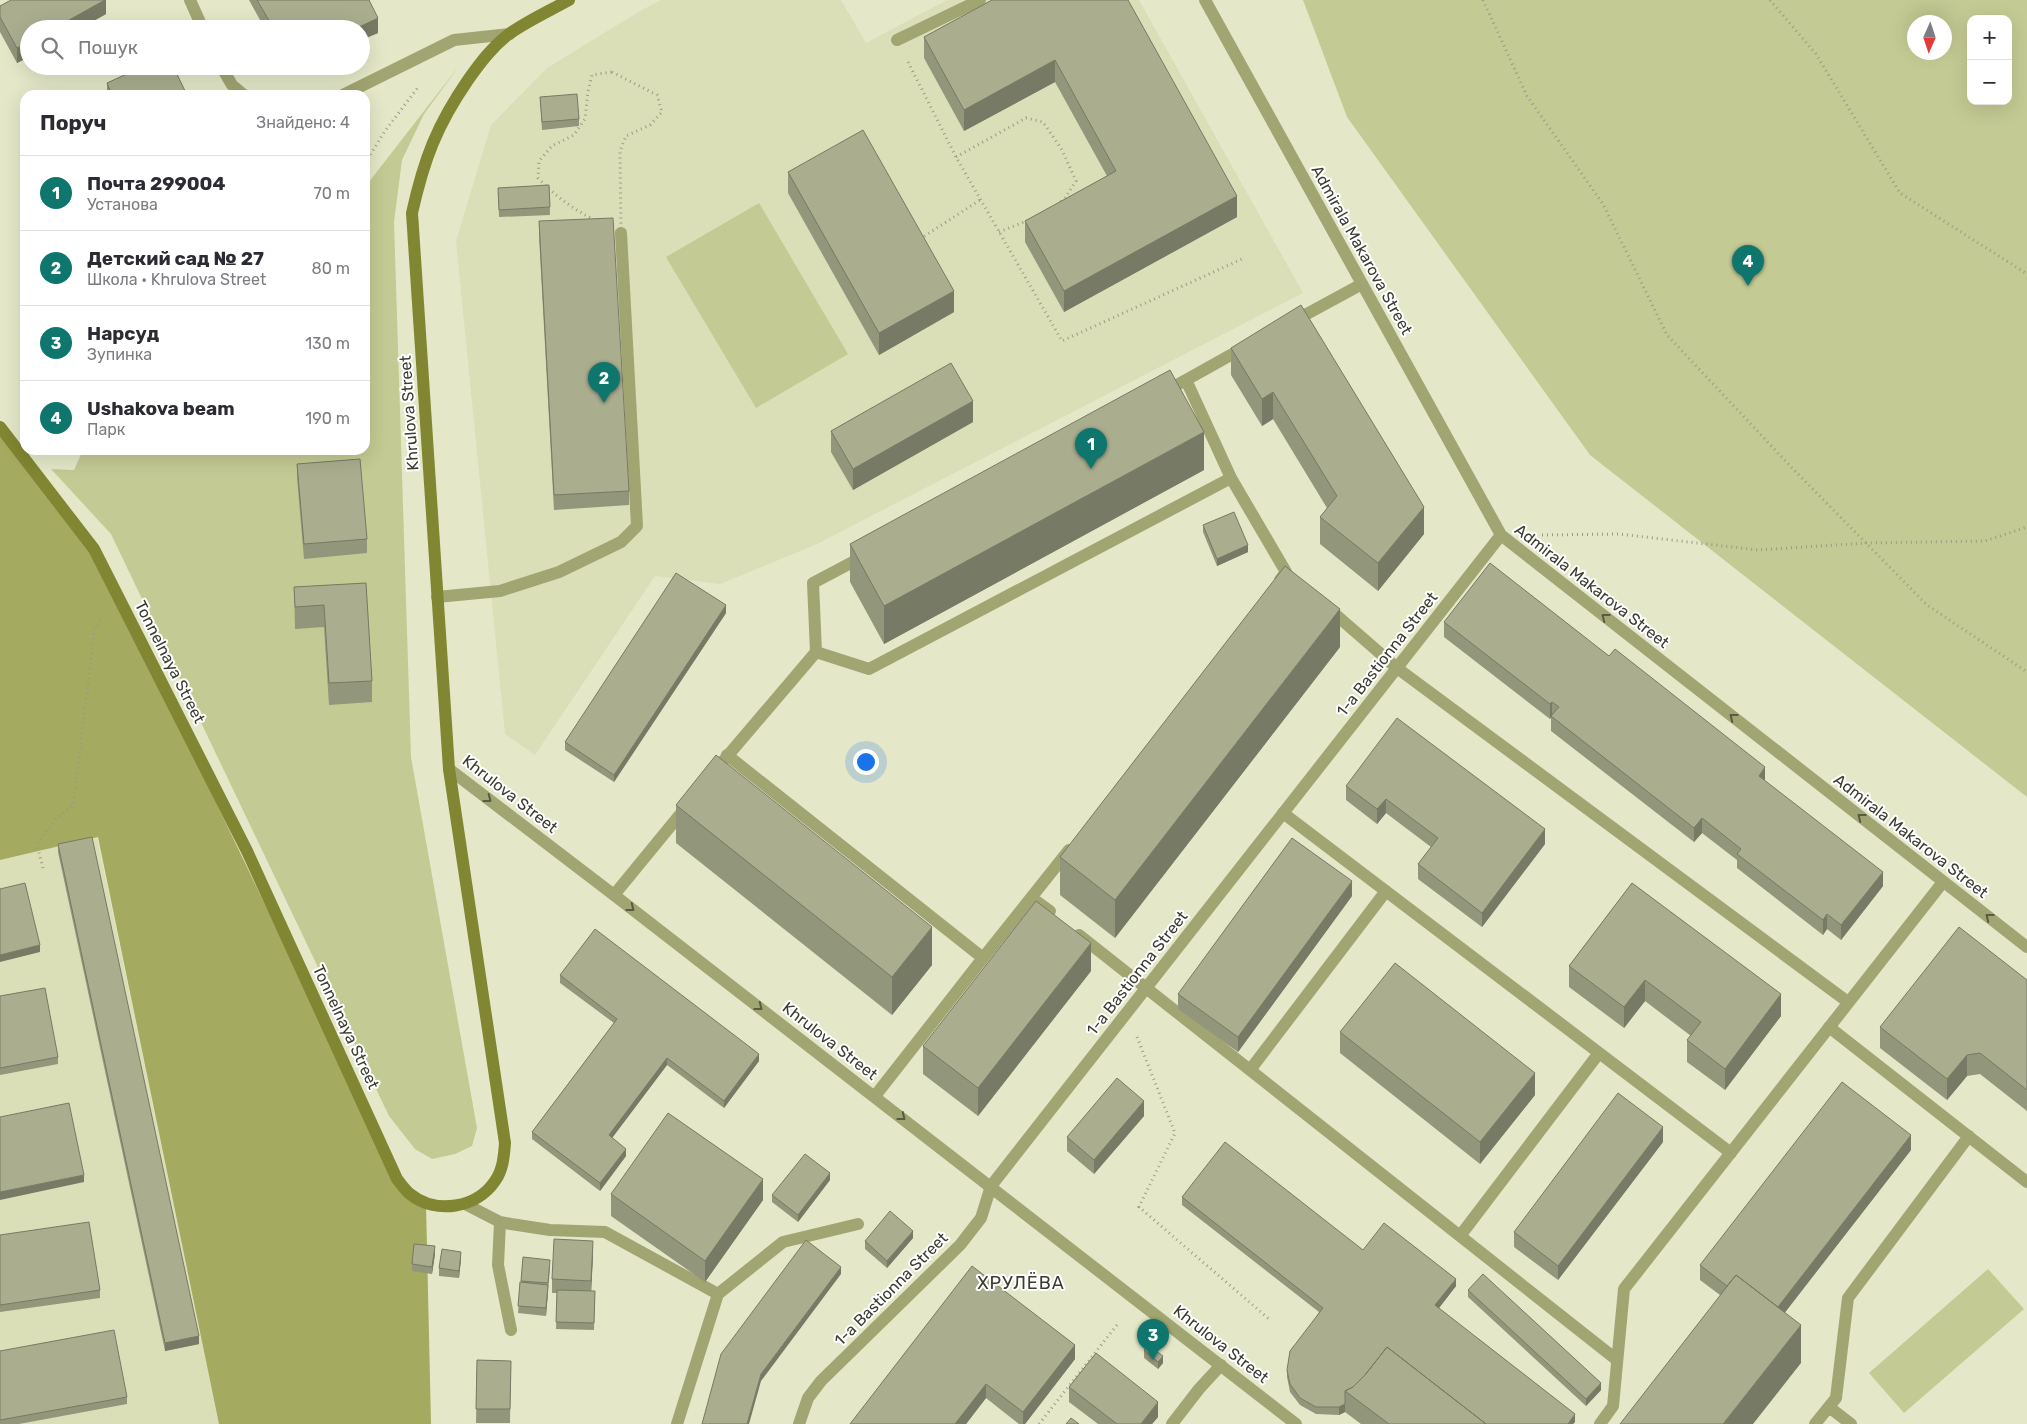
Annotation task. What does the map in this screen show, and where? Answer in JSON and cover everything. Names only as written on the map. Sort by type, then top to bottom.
[{"type":"main road","name":"Khrulova Street","points":[[449,769],[412,213],[430,145],[447,111],[485,56],[510,34],[569,0]]},
{"type":"main road","name":"Tonnelnaya Street","points":[[0,427],[20,453]]},
{"type":"main road","name":"Tonnelnaya Street","points":[[22,455],[94,549],[248,851],[397,1179],[409,1194],[426,1203],[446,1207],[465,1204],[482,1195],[496,1180],[503,1163],[505,1144],[449,769]]},
{"type":"street","points":[[190,0],[199,20]]},
{"type":"street","points":[[897,40],[980,0]]},
{"type":"street","name":"Admirala Makarova Street","points":[[1205,0],[1501,535],[2027,947]]},
{"type":"street","points":[[353,90],[454,40],[510,34]]},
{"type":"street","points":[[226,75],[232,85],[238,90]]},
{"type":"street","points":[[437,598],[500,591],[558,572],[622,542],[637,526],[621,233]]},
{"type":"street","points":[[1280,328],[1362,284]]},
{"type":"street","points":[[1151,398],[1255,342]]},
{"type":"street","points":[[1186,380],[1231,478],[1290,576],[1274,588]]},
{"type":"street","points":[[816,652],[870,669],[1231,478]]},
{"type":"street","name":"1-a Bastionna Street","points":[[799,1424],[808,1398],[821,1381],[960,1245],[981,1218],[991,1186],[1501,535]]},
{"type":"street","points":[[614,895],[727,755],[816,652],[813,583],[874,550]]},
{"type":"street","points":[[1316,598],[1397,668],[1848,1002]]},
{"type":"street","points":[[727,755],[983,958]]},
{"type":"street","name":"Khrulova Street","points":[[449,769],[875,1096],[1296,1424]]},
{"type":"street","points":[[1283,813],[1730,1153]]},
{"type":"street","points":[[875,1096],[1074,843]]},
{"type":"street","points":[[1600,1424],[1613,1406],[1624,1289],[1943,882]]},
{"type":"street","points":[[1250,1070],[1386,891]]},
{"type":"street","points":[[1032,898],[1617,1360]]},
{"type":"street","points":[[1829,1027],[2027,1182]]},
{"type":"street","points":[[1460,1236],[1599,1053]]},
{"type":"street","points":[[1815,1424],[1836,1398],[1848,1298],[1969,1136]]},
{"type":"street","points":[[465,1204],[500,1222],[550,1230],[605,1232],[718,1294]]},
{"type":"street","points":[[500,1222],[498,1265],[511,1330]]},
{"type":"street","points":[[677,1424],[718,1294],[783,1242],[858,1224]]},
{"type":"street","points":[[1172,1424],[1199,1389],[1221,1365]]},
{"type":"street","points":[[1829,1407],[1850,1424]]},
{"type":"path","points":[[1483,0],[1527,96],[1603,204],[1667,335],[1794,470],[1928,606],[2027,672]]},
{"type":"path","points":[[1770,0],[1816,54],[1900,193],[2027,274]]},
{"type":"path","points":[[897,40],[956,157],[1062,341],[1242,258]]},
{"type":"path","points":[[612,72],[657,95],[662,112],[650,125],[626,136],[620,151],[621,233],[580,213],[556,197],[538,178],[539,162],[552,146],[574,135],[585,119],[592,75],[612,72]]},
{"type":"path","points":[[370,154],[420,85]]},
{"type":"path","points":[[956,157],[1026,118],[1043,122],[1062,150],[1076,181],[1065,198],[1052,209]]},
{"type":"path","points":[[919,240],[980,200]]},
{"type":"path","points":[[999,232],[1036,218]]},
{"type":"path","points":[[1501,535],[1618,534],[1758,550],[1866,543],[1985,541],[2027,527]]},
{"type":"path","points":[[43,868],[37,845],[54,821],[73,805],[96,628],[105,614]]},
{"type":"path","points":[[1127,1011],[1175,1133],[1139,1207],[1269,1319]]},
{"type":"path","points":[[1039,1424],[1117,1325]]},
{"type":"shaded area","points":[[661,0],[841,0],[866,43],[947,0],[1139,0],[1303,293],[815,545],[720,584],[655,576],[535,755],[505,734],[456,241],[491,125],[547,68]]},
{"type":"shaded area","points":[[1303,0],[2027,0],[2027,797],[1590,455],[1347,117]]},
{"type":"shaded area","points":[[459,66],[424,114],[402,160],[394,222],[411,757],[477,1128],[472,1146],[455,1154],[432,1159],[415,1149],[389,1116],[111,534],[51,469],[74,470],[81,455],[370,455],[370,181]]},
{"type":"shaded area","points":[[759,203],[848,354],[756,408],[666,257]]},
{"type":"shaded area","points":[[97,837],[219,1424],[0,1424],[0,860]]},
{"type":"shaded area","points":[[1988,1269],[2024,1309],[1904,1413],[1869,1373]]},
{"type":"green space","points":[[0,432],[94,549],[397,1179],[426,1203],[431,1424],[219,1424],[98,837],[0,860]]},
{"type":"building","points":[[11,0],[105,0],[69,20],[20,20],[20,46],[17,48],[0,17],[0,6]]},
{"type":"building","points":[[257,0],[369,0],[378,18],[370,22],[370,20],[269,20]]},
{"type":"building","points":[[992,0],[1128,0],[1237,196],[1064,291],[1025,221],[1116,171],[1055,60],[964,110],[924,37]]},
{"type":"building","points":[[124,75],[177,75],[185,90],[110,90],[107,83]]},
{"type":"building","points":[[577,94],[579,119],[542,122],[540,97]]},
{"type":"building","points":[[863,130],[954,291],[879,333],[788,172]]},
{"type":"building","points":[[549,185],[550,207],[499,210],[498,188]]},
{"type":"building","points":[[613,218],[629,491],[554,495],[539,221]]},
{"type":"building","points":[[1301,305],[1424,507],[1378,563],[1320,517],[1337,496],[1273,392],[1262,399],[1231,348]]},
{"type":"building","points":[[951,363],[973,401],[853,469],[831,431]]},
{"type":"building","points":[[1170,370],[1204,432],[884,606],[850,544]]},
{"type":"building","points":[[360,459],[367,539],[304,544],[297,464]]},
{"type":"building","points":[[1234,512],[1248,545],[1217,559],[1203,525]]},
{"type":"building","points":[[1490,563],[1609,656],[1615,649],[1765,767],[1759,776],[1883,872],[1841,925],[1827,914],[1823,920],[1737,854],[1741,849],[1702,818],[1694,828],[1551,716],[1559,707],[1552,702],[1550,704],[1444,622]]},
{"type":"building","points":[[1285,566],[1340,609],[1115,900],[1060,857]]},
{"type":"building","points":[[676,573],[726,605],[614,775],[565,742]]},
{"type":"building","points":[[366,583],[372,681],[329,683],[324,605],[295,607],[294,587]]},
{"type":"building","points":[[1397,718],[1545,829],[1482,913],[1418,864],[1438,838],[1386,799],[1377,809],[1346,786]]},
{"type":"building","points":[[716,755],[932,927],[892,977],[676,805]]},
{"type":"building","points":[[92,837],[199,1336],[165,1343],[58,844]]},
{"type":"building","points":[[1292,838],[1352,881],[1238,1037],[1178,994]]},
{"type":"building","points":[[25,883],[40,945],[0,955],[0,889]]},
{"type":"building","points":[[1632,883],[1781,994],[1725,1069],[1687,1040],[1701,1022],[1645,980],[1624,1007],[1569,966]]},
{"type":"building","points":[[1036,901],[1091,943],[978,1088],[923,1046]]},
{"type":"building","points":[[1959,927],[2027,980],[2027,1090],[1980,1053],[1967,1055],[1947,1079],[1880,1027]]},
{"type":"building","points":[[595,929],[759,1054],[724,1101],[667,1058],[609,1135],[626,1149],[600,1183],[532,1132],[617,1019],[560,975]]},
{"type":"building","points":[[1395,963],[1535,1073],[1480,1142],[1340,1032]]},
{"type":"building","points":[[45,988],[58,1057],[0,1068],[0,996]]},
{"type":"building","points":[[1117,1078],[1144,1101],[1094,1160],[1067,1137]]},
{"type":"building","points":[[1842,1082],[1911,1135],[1778,1307],[1736,1275],[1727,1286],[1700,1265]]},
{"type":"building","points":[[1618,1093],[1663,1127],[1558,1266],[1514,1232]]},
{"type":"building","points":[[69,1103],[84,1175],[0,1192],[0,1117]]},
{"type":"building","points":[[668,1113],[763,1179],[705,1261],[611,1194]]},
{"type":"building","points":[[1225,1142],[1363,1250],[1384,1223],[1456,1279],[1435,1305],[1575,1414],[1568,1424],[1486,1424],[1387,1347],[1365,1375],[1353,1387],[1345,1391],[1345,1404],[1339,1407],[1316,1407],[1300,1398],[1290,1384],[1287,1370],[1290,1351],[1323,1308],[1182,1197]]},
{"type":"building","points":[[805,1154],[830,1173],[798,1215],[772,1195]]},
{"type":"building","points":[[890,1211],[913,1231],[887,1261],[865,1241]]},
{"type":"building","points":[[89,1222],[100,1290],[0,1305],[0,1235]]},
{"type":"building","points":[[554,1239],[593,1241],[591,1281],[552,1279]]},
{"type":"building","points":[[806,1240],[841,1267],[761,1374],[747,1424],[702,1424],[721,1354]]},
{"type":"building","points":[[414,1244],[435,1246],[432,1267],[412,1264]]},
{"type":"building","points":[[442,1249],[461,1252],[459,1271],[439,1268]]},
{"type":"building","points":[[523,1257],[550,1260],[548,1283],[521,1281]]},
{"type":"building","points":[[972,1266],[1075,1345],[1023,1412],[986,1384],[955,1424],[850,1424]]},
{"type":"building","points":[[1483,1274],[1601,1383],[1586,1399],[1468,1290]]},
{"type":"building","points":[[1736,1275],[1801,1325],[1723,1424],[1620,1424]]},
{"type":"building","points":[[520,1282],[548,1285],[546,1308],[518,1306]]},
{"type":"building","points":[[557,1290],[595,1291],[594,1323],[556,1322]]},
{"type":"building","points":[[114,1330],[127,1397],[0,1420],[0,1351]]},
{"type":"building","points":[[1148,1345],[1163,1356],[1158,1362],[1144,1350]]},
{"type":"building","points":[[1387,1347],[1486,1424],[1389,1424],[1345,1391],[1353,1387],[1365,1375]]},
{"type":"building","points":[[1096,1353],[1158,1402],[1141,1424],[1117,1424],[1069,1387]]},
{"type":"building","points":[[477,1360],[511,1361],[510,1409],[476,1409]]},
{"type":"building","points":[[1071,1418],[1079,1424],[1066,1424]]},
{"type":"place","name":"Ushakova beam","points":[[1748,286]]},
{"type":"place","name":"Детский сад № 27","points":[[604,403]]},
{"type":"place","name":"Почта 299004","points":[[1091,469]]},
{"type":"place","name":"Нарсуд","points":[[1153,1360]]},
{"type":"district","name":"ХРУЛЁВА","points":[[1021,1283]]}]
